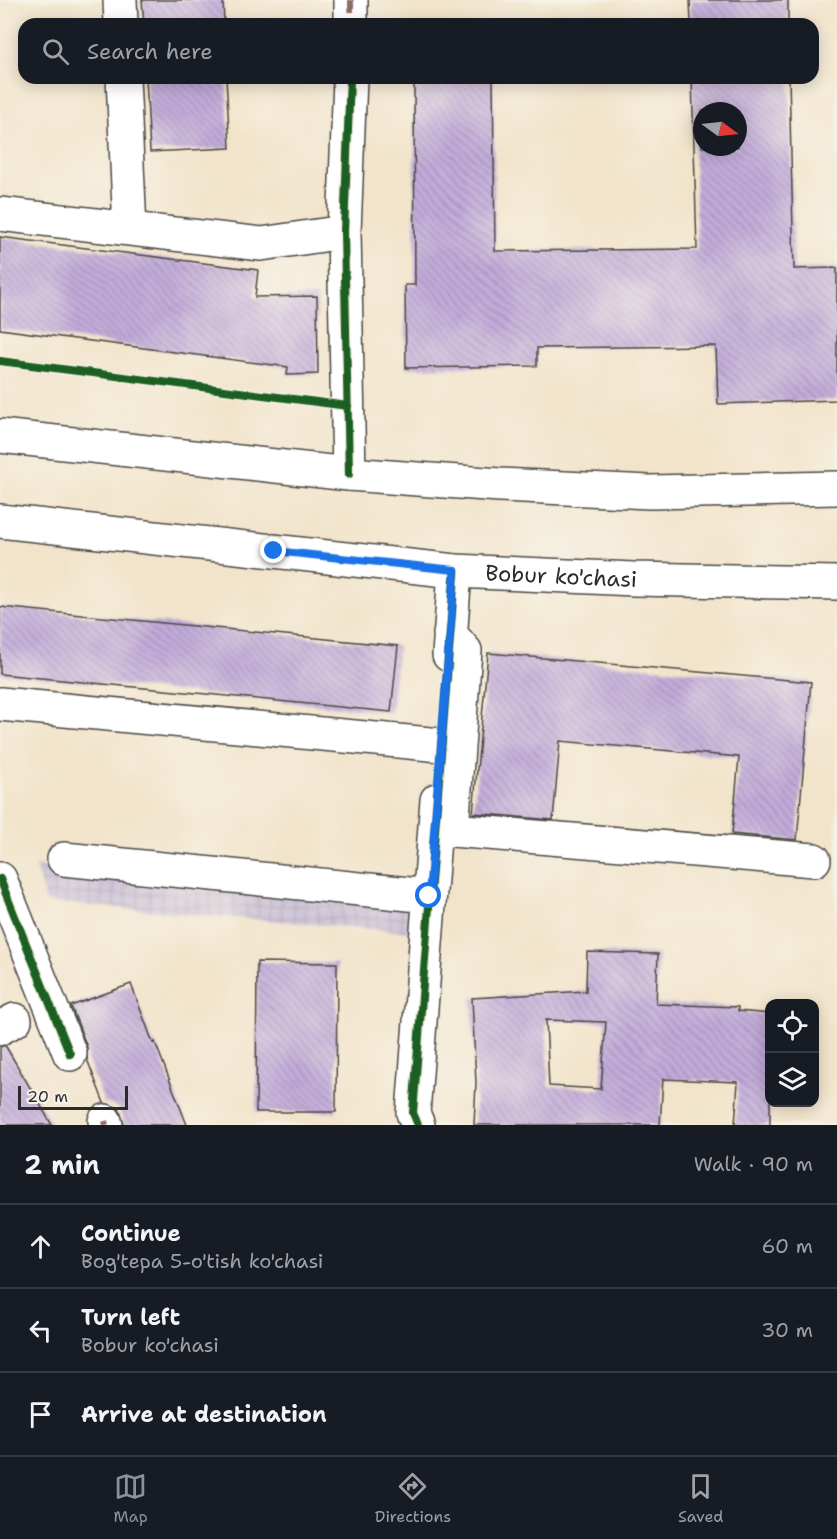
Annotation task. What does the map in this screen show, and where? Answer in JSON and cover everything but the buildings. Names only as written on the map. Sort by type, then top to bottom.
[{"type":"main road","points":[[120,0],[121,18]]},
{"type":"main road","points":[[351,0],[351,18]]},
{"type":"main road","points":[[123,84],[130,229]]},
{"type":"main road","points":[[349,474],[344,232],[350,84]]},
{"type":"main road","points":[[0,214],[261,244],[344,232]]},
{"type":"main road","points":[[0,436],[349,474],[650,492],[837,488]]},
{"type":"main road","name":"Bobur ko'chasi","points":[[0,521],[455,570],[634,579],[837,583]]},
{"type":"main road","points":[[417,1125],[413,1113],[455,570]]},
{"type":"main road","points":[[450,634],[465,651],[452,830],[814,860]]},
{"type":"main road","points":[[0,704],[441,745]]},
{"type":"main road","points":[[63,859],[429,896]]},
{"type":"main road","points":[[0,879],[70,1054]]},
{"type":"shaded area","points":[[35,866],[416,900],[410,932],[46,902]]},
{"type":"marked path","points":[[351,0],[351,18]]},
{"type":"marked path","points":[[105,1121],[106,1125]]},
{"type":"cycle path","points":[[349,474],[344,232],[350,84]]},
{"type":"cycle path","points":[[0,361],[348,406]]},
{"type":"cycle path","points":[[418,1125],[413,1113],[455,571]]},
{"type":"cycle path","points":[[0,879],[70,1054]]},
{"type":"route","points":[[274,551],[455,570],[429,896]]}]
